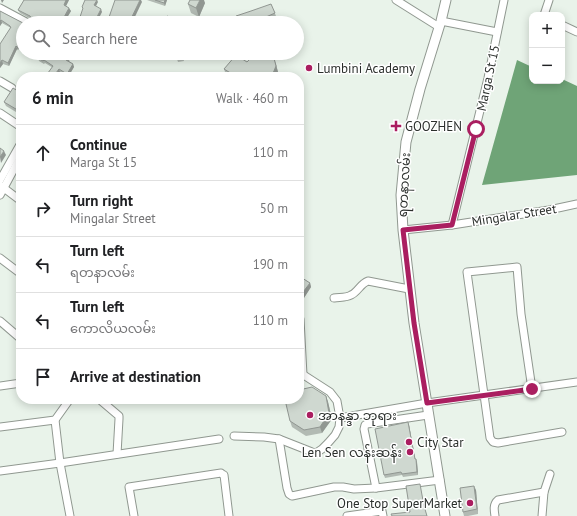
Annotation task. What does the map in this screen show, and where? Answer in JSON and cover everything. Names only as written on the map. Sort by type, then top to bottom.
[{"type":"main road","name":"ရတနာလမ်း","points":[[445,516],[414,323],[403,230],[401,195],[406,142],[446,0]]},
{"type":"street","points":[[396,0],[440,24],[497,32]]},
{"type":"street","name":"Marga St 15","points":[[452,225],[487,85],[504,0]]},
{"type":"street","points":[[545,12],[549,0]]},
{"type":"street","points":[[0,8],[16,17]]},
{"type":"street","points":[[565,26],[577,32]]},
{"type":"street","points":[[0,81],[12,88]]},
{"type":"street","points":[[0,113],[16,124]]},
{"type":"street","points":[[0,180],[16,152]]},
{"type":"street","points":[[0,196],[2,186],[16,164]]},
{"type":"street","points":[[2,186],[16,197]]},
{"type":"street","name":"Mingalar Street","points":[[403,230],[452,225],[549,210],[577,204]]},
{"type":"street","points":[[0,258],[16,270]]},
{"type":"street","points":[[532,389],[517,267],[467,272],[490,438],[493,442],[498,442],[562,432]]},
{"type":"street","points":[[334,298],[352,295],[361,285],[368,281],[410,289]]},
{"type":"street","points":[[0,321],[16,335]]},
{"type":"street","points":[[234,436],[279,439],[316,453],[322,449],[339,427],[340,418],[337,401],[330,392],[304,376]]},
{"type":"street","points":[[340,418],[427,403],[577,382]]},
{"type":"street","points":[[0,386],[16,384]]},
{"type":"street","points":[[66,404],[55,420],[60,464],[70,516]]},
{"type":"street","points":[[105,404],[119,416],[117,454]]},
{"type":"street","points":[[376,488],[364,429],[365,425],[428,415]]},
{"type":"street","points":[[0,427],[55,420]]},
{"type":"street","points":[[0,471],[60,464],[219,439]]},
{"type":"street","points":[[279,439],[287,488],[289,494],[292,496],[334,487],[354,489],[376,488],[440,480]]},
{"type":"street","points":[[134,516],[129,487],[221,473],[224,475],[229,516]]},
{"type":"street","points":[[542,516],[544,492],[550,474]]},
{"type":"street","points":[[495,516],[494,505],[498,500],[544,492]]},
{"type":"street","points":[[347,516],[382,514]]},
{"type":"shaded area","points":[[517,60],[529,66],[529,84],[565,84],[565,80],[577,86],[577,175],[482,185]]},
{"type":"building","points":[[24,0],[66,0],[64,5],[69,8],[65,16],[30,16],[18,10]]},
{"type":"building","points":[[85,0],[97,0],[94,5],[101,9],[98,16],[80,16]]},
{"type":"building","points":[[115,0],[140,0],[132,16],[109,16]]},
{"type":"building","points":[[155,0],[165,0],[164,3]]},
{"type":"building","points":[[190,0],[200,0],[196,8],[188,4]]},
{"type":"building","points":[[271,4],[275,13],[268,16],[236,16]]},
{"type":"building","points":[[0,11],[16,19],[16,46],[8,63],[2,60],[0,63],[0,44],[11,27],[1,20],[0,21]]},
{"type":"building","points":[[44,60],[66,60],[73,64],[68,72],[64,72],[59,69],[57,72],[49,72],[53,66]]},
{"type":"building","points":[[232,60],[244,60],[247,62],[249,60],[274,60],[276,66],[273,72],[229,72],[224,69]]},
{"type":"building","points":[[13,88],[16,90],[16,109],[4,102]]},
{"type":"building","points":[[0,148],[4,151],[0,157]]},
{"type":"building","points":[[304,279],[310,283],[304,291]]},
{"type":"building","name":"အာနန္ဒာ ဘုရား","points":[[312,387],[326,396],[329,413],[320,427],[304,430],[290,421],[286,404],[304,404],[304,389]]},
{"type":"building","points":[[408,422],[416,459],[417,472],[402,474],[401,472],[384,475],[375,429]]},
{"type":"building","points":[[420,484],[427,516],[392,516],[391,514],[410,512],[406,486]]},
{"type":"building","name":"One Stop SuperMarket","points":[[474,486],[477,509],[463,512],[460,488]]},
{"type":"place","name":"Lumbini Academy","points":[[309,68]]},
{"type":"place","name":"GOOZHEN","points":[[396,126]]},
{"type":"place","name":"အာနန္ဒာ ဘုရား","points":[[310,415]]},
{"type":"place","name":"City Star","points":[[409,442]]},
{"type":"place","name":"Len Sen လန်းဆန်း","points":[[410,452]]},
{"type":"place","name":"One Stop SuperMarket","points":[[470,503]]},
{"type":"route","points":[[476,129],[452,225],[403,230],[414,323],[427,403],[532,389]]}]
